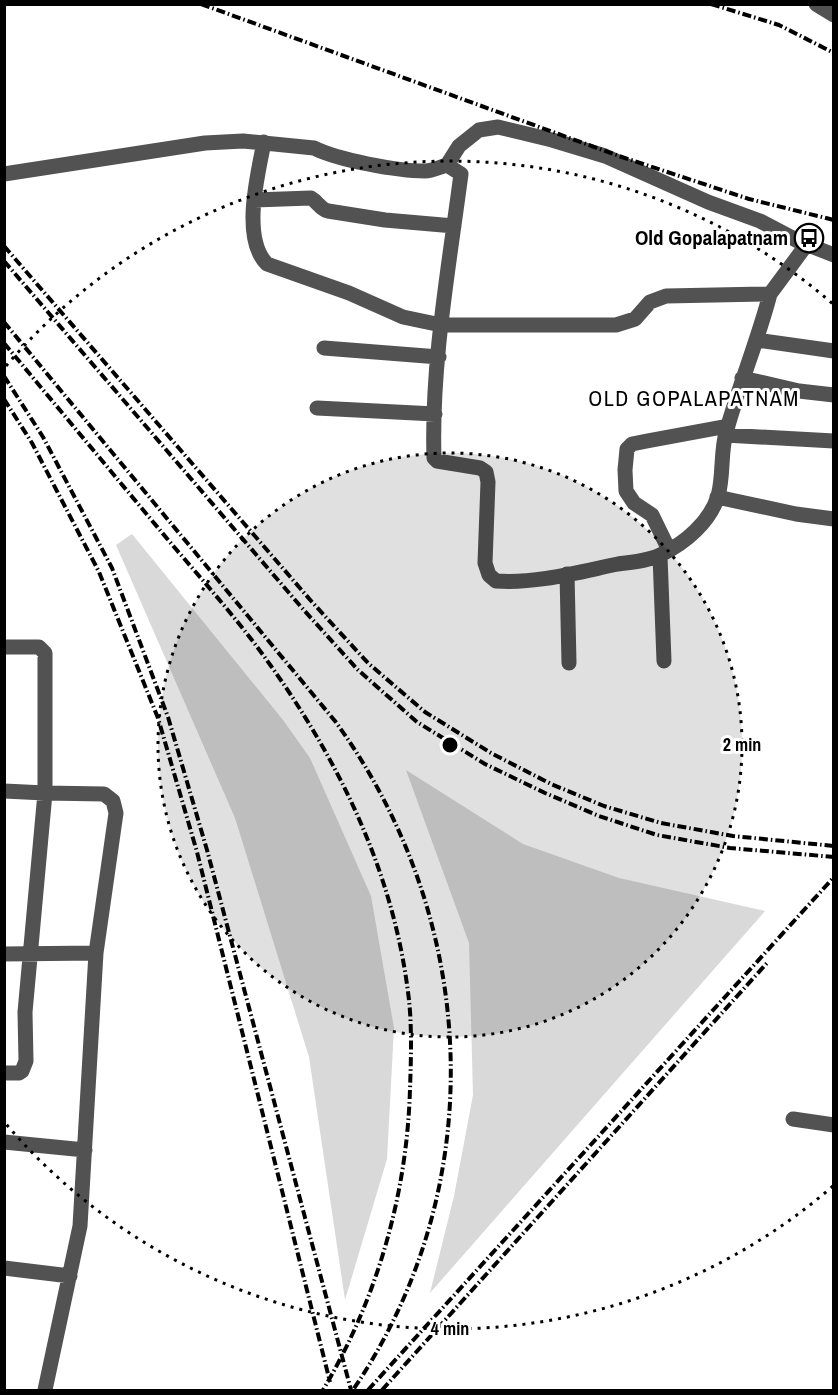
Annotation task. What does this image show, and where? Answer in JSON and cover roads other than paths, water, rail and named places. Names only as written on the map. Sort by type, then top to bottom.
[{"type":"street","points":[[816,4],[834,15]]},
{"type":"street","points":[[4,174],[205,143],[243,141],[314,148],[324,153],[385,166],[427,171],[447,165],[459,147],[479,130],[498,127],[605,156],[708,202],[760,221],[834,255]]},
{"type":"street","points":[[264,142],[254,200],[256,247],[261,259],[267,264],[349,293],[404,317],[441,325],[616,325],[635,319],[650,302],[666,296],[770,294]]},
{"type":"street","points":[[447,165],[461,174],[441,325],[434,458],[437,461],[480,468],[486,472],[489,482],[485,563],[489,575],[496,581],[567,574],[664,553],[683,542],[704,521],[717,497],[726,430],[770,294],[807,244]]},
{"type":"street","points":[[254,200],[310,198],[322,209],[328,211],[385,220],[454,226]]},
{"type":"street","points":[[757,340],[834,351]]},
{"type":"street","points":[[324,348],[439,357]]},
{"type":"street","points":[[742,378],[799,391],[834,395]]},
{"type":"street","points":[[317,408],[435,414]]},
{"type":"street","points":[[664,661],[664,553],[652,515],[634,503],[626,491],[627,449],[632,444],[647,441],[726,430],[834,441]]},
{"type":"street","points":[[717,497],[796,514],[834,519]]},
{"type":"street","points":[[567,574],[569,663]]},
{"type":"street","points":[[4,647],[39,647],[45,653],[45,792],[29,953],[25,1012],[26,1061],[19,1073],[4,1073]]},
{"type":"street","points":[[4,791],[104,794],[113,801],[116,813],[96,953],[80,1226],[45,1390]]},
{"type":"street","points":[[4,954],[96,953]]},
{"type":"street","points":[[793,1119],[834,1125]]},
{"type":"street","points":[[4,1142],[85,1150]]},
{"type":"street","points":[[4,1268],[70,1276]]},
{"type":"railway","points":[[201,4],[619,156],[749,199],[834,220]]},
{"type":"railway","points":[[711,4],[779,25],[834,53]]},
{"type":"railway","points":[[4,246],[312,602],[368,663],[425,712],[491,753],[551,784],[604,806],[661,823],[733,836],[834,846]]},
{"type":"railway","points":[[4,261],[302,608],[358,670],[417,722],[485,764],[545,793],[599,816],[657,835],[730,848],[834,857]]},
{"type":"railway","points":[[4,322],[335,721],[383,798],[419,881],[441,966],[450,1053],[447,1141],[429,1227],[398,1311],[353,1390]]},
{"type":"railway","points":[[4,343],[222,602],[271,666],[321,743],[342,783],[378,867],[392,910],[402,954],[411,1022],[408,1129],[403,1168],[386,1245],[373,1283],[359,1319],[323,1390]]},
{"type":"railway","points":[[4,376],[43,437],[112,568],[168,717],[207,850],[351,1390]]},
{"type":"railway","points":[[4,399],[32,443],[99,572],[158,718],[197,852],[330,1382]]},
{"type":"railway","points":[[368,1390],[834,877]]},
{"type":"railway","points":[[382,1390],[767,963]]},
{"type":"place","name":"Old Gopalapatnam","points":[[809,238]]},
{"type":"district","name":"OLD GOPALAPATNAM","points":[[694,398]]}]
